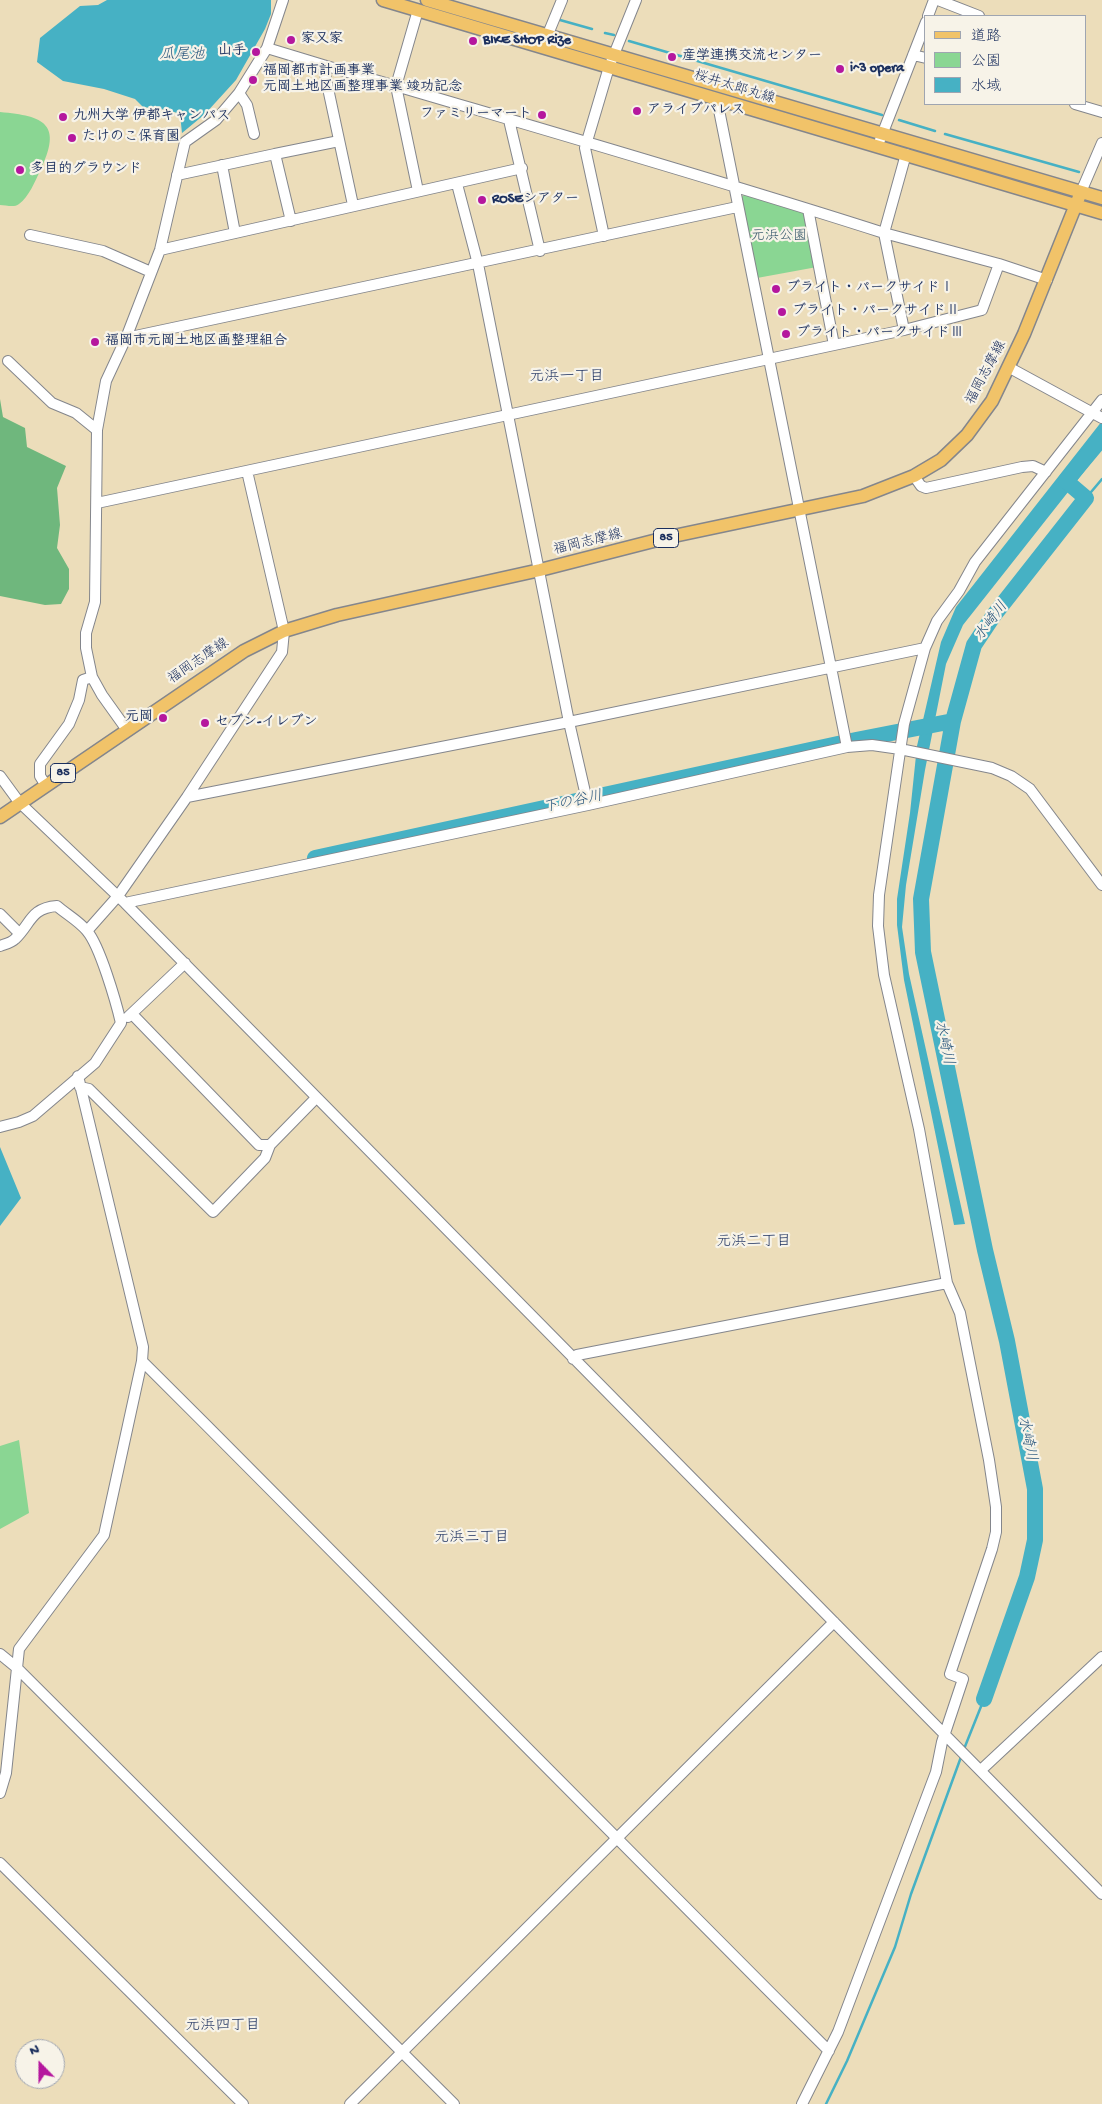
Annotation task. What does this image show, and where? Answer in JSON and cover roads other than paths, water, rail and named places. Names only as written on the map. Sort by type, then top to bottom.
[{"type":"main road","name":"桜井太郎丸線","points":[[383,0],[611,61],[880,140],[906,154],[1076,205]]},
{"type":"main road","name":"桜井太郎丸線","points":[[427,0],[548,34],[611,61],[720,100],[1081,192]]},
{"type":"main road","points":[[1081,192],[1102,198]]},
{"type":"main road","name":"福岡志摩線","points":[[0,817],[45,784],[244,651],[284,631],[337,615],[540,570],[669,537],[863,496],[914,476],[941,460],[967,436],[992,401],[1010,368],[1081,192]]},
{"type":"main road","points":[[1076,205],[1102,213]]},
{"type":"street","points":[[127,730],[102,695],[92,677],[88,664],[86,633],[95,602],[97,430],[106,381],[126,338],[160,250],[185,142],[216,120],[239,93],[267,48],[283,0]]},
{"type":"street","points":[[548,34],[562,0]]},
{"type":"street","points":[[604,236],[585,148],[611,61],[636,0]]},
{"type":"street","points":[[928,15],[934,0]]},
{"type":"street","points":[[938,0],[976,15]]},
{"type":"street","points":[[418,10],[396,86],[418,191]]},
{"type":"street","points":[[880,140],[924,27]]},
{"type":"street","points":[[267,48],[733,186],[884,233],[999,264],[1047,280]]},
{"type":"street","points":[[913,55],[924,58]]},
{"type":"street","points":[[323,65],[353,205]]},
{"type":"street","points":[[239,93],[248,105],[254,134]]},
{"type":"street","points":[[720,100],[719,110],[737,207],[800,509],[846,744]]},
{"type":"street","points":[[1078,105],[1102,112]]},
{"type":"street","points":[[509,120],[522,168],[540,251]]},
{"type":"street","points":[[177,175],[339,141]]},
{"type":"street","points":[[1081,192],[1102,144]]},
{"type":"street","points":[[275,154],[291,221]]},
{"type":"street","points":[[904,330],[884,233],[906,154]]},
{"type":"street","points":[[222,165],[235,233]]},
{"type":"street","points":[[160,250],[522,168]]},
{"type":"street","points":[[457,184],[478,264],[506,416],[540,570],[569,722],[588,805]]},
{"type":"street","points":[[126,338],[540,251],[737,207]]},
{"type":"street","points":[[808,209],[834,345]]},
{"type":"street","points":[[30,235],[102,251],[151,272]]},
{"type":"street","points":[[97,503],[769,360],[904,330],[982,310],[999,264]]},
{"type":"street","points":[[8,361],[52,403],[76,413],[97,430]]},
{"type":"street","points":[[1010,368],[1102,418]]},
{"type":"street","points":[[802,2104],[841,2024],[936,1772],[945,1734],[963,1679],[950,1674],[959,1642],[986,1572],[996,1523],[996,1507],[989,1460],[960,1313],[947,1283],[919,1130],[884,975],[878,926],[879,895],[903,750],[902,736],[904,724],[924,648],[937,622],[975,562],[1102,400]]},
{"type":"street","points":[[914,476],[926,488],[1022,467],[1033,466],[1046,472]]},
{"type":"street","points":[[87,931],[121,900],[282,652],[284,631],[247,471]]},
{"type":"street","points":[[187,797],[569,722],[924,648]]},
{"type":"street","points":[[45,784],[40,776],[40,764],[69,724],[79,700],[84,680],[92,677]]},
{"type":"street","points":[[121,900],[588,805],[846,744],[872,745],[903,750],[992,768],[1011,776],[1030,788],[1102,885]]},
{"type":"street","points":[[0,776],[19,802],[185,964],[1102,1894]]},
{"type":"street","points":[[0,946],[14,941],[35,913],[45,907],[57,906],[87,931],[94,943],[116,1002],[121,1023]]},
{"type":"street","points":[[0,914],[19,933]]},
{"type":"street","points":[[0,1127],[33,1116],[79,1082],[121,1023],[185,964]]},
{"type":"street","points":[[132,1014],[259,1145],[270,1145]]},
{"type":"street","points":[[79,1082],[89,1089],[213,1212],[265,1158],[270,1145],[316,1098]]},
{"type":"street","points":[[0,1793],[6,1773],[4,1748],[19,1649],[104,1535],[142,1361],[143,1347],[79,1082]]},
{"type":"street","points":[[573,1359],[577,1355],[947,1283]]},
{"type":"street","points":[[142,1361],[358,1575],[616,1839],[829,2051]]},
{"type":"street","points":[[350,2104],[834,1622]]},
{"type":"street","points":[[0,1654],[16,1667],[454,2104]]},
{"type":"street","points":[[981,1770],[1102,1657]]},
{"type":"street","points":[[0,1863],[243,2104]]},
{"type":"water","name":"瓜尾池","points":[[107,0],[271,0],[271,14],[265,29],[236,80],[205,114],[182,133],[180,114],[168,110],[143,107],[135,99],[104,89],[63,81],[37,62],[40,38],[80,6],[98,5]]},
{"type":"water","points":[[1102,421],[1102,449],[963,625],[946,664],[925,770],[906,885],[902,927],[909,974],[965,1224],[954,1225],[904,980],[897,925],[897,899],[910,813],[917,746],[941,642],[956,607]]},
{"type":"water","points":[[0,1147],[21,1198],[0,1226]]},
{"type":"waterway","points":[[560,20],[592,29]]},
{"type":"waterway","points":[[605,33],[614,35]]},
{"type":"waterway","points":[[629,41],[882,115]]},
{"type":"waterway","points":[[899,120],[935,131]]},
{"type":"waterway","points":[[945,134],[1079,172]]},
{"type":"waterway","name":"水崎川","points":[[984,1699],[1027,1577],[1035,1540],[1035,1489],[1007,1341],[985,1250],[923,952],[921,899],[953,721],[974,645],[994,615],[1086,498],[1066,481],[1102,438]]},
{"type":"waterway","points":[[1086,498],[1102,479]]},
{"type":"waterway","name":"下の谷川","points":[[315,858],[856,740],[953,721]]},
{"type":"waterway","points":[[964,1749],[984,1699]]},
{"type":"waterway","points":[[826,2104],[847,2061],[895,1947],[911,1894],[961,1757]]},
{"type":"place","name":"家又家","points":[[291,40]]},
{"type":"place","name":"BIKE SHOP Rize","points":[[473,41]]},
{"type":"place","name":"山手","points":[[256,52]]},
{"type":"place","name":"産学連携交流センター","points":[[672,57]]},
{"type":"place","name":"i^3 opera","points":[[840,69]]},
{"type":"place","name":"福岡都市計画事業 元岡土地区画整理事業 竣功記念","points":[[253,80]]},
{"type":"place","name":"アライブパレス","points":[[637,111]]},
{"type":"place","name":"ファミリーマート","points":[[542,115]]},
{"type":"place","name":"九州大学 伊都キャンパス","points":[[63,117]]},
{"type":"place","name":"たけのこ保育園","points":[[72,138]]},
{"type":"place","name":"多目的グラウンド","points":[[20,170]]},
{"type":"place","name":"ROSEシアター","points":[[482,200]]},
{"type":"place","name":"ブライト・パークサイドⅠ","points":[[776,289]]},
{"type":"place","name":"ブライト・パークサイドⅡ","points":[[782,312]]},
{"type":"place","name":"ブライト・パークサイドⅢ","points":[[786,334]]},
{"type":"place","name":"福岡市元岡土地区画整理組合","points":[[95,342]]},
{"type":"place","name":"元岡","points":[[163,718]]},
{"type":"place","name":"セブン-イレブン","points":[[205,723]]},
{"type":"district","name":"元浜一丁目","points":[[567,378]]},
{"type":"district","name":"元浜二丁目","points":[[754,1243]]},
{"type":"district","name":"元浜三丁目","points":[[472,1539]]},
{"type":"district","name":"元浜四丁目","points":[[223,2027]]},
{"type":"park label","name":"元浜公園","points":[[779,237]]}]
